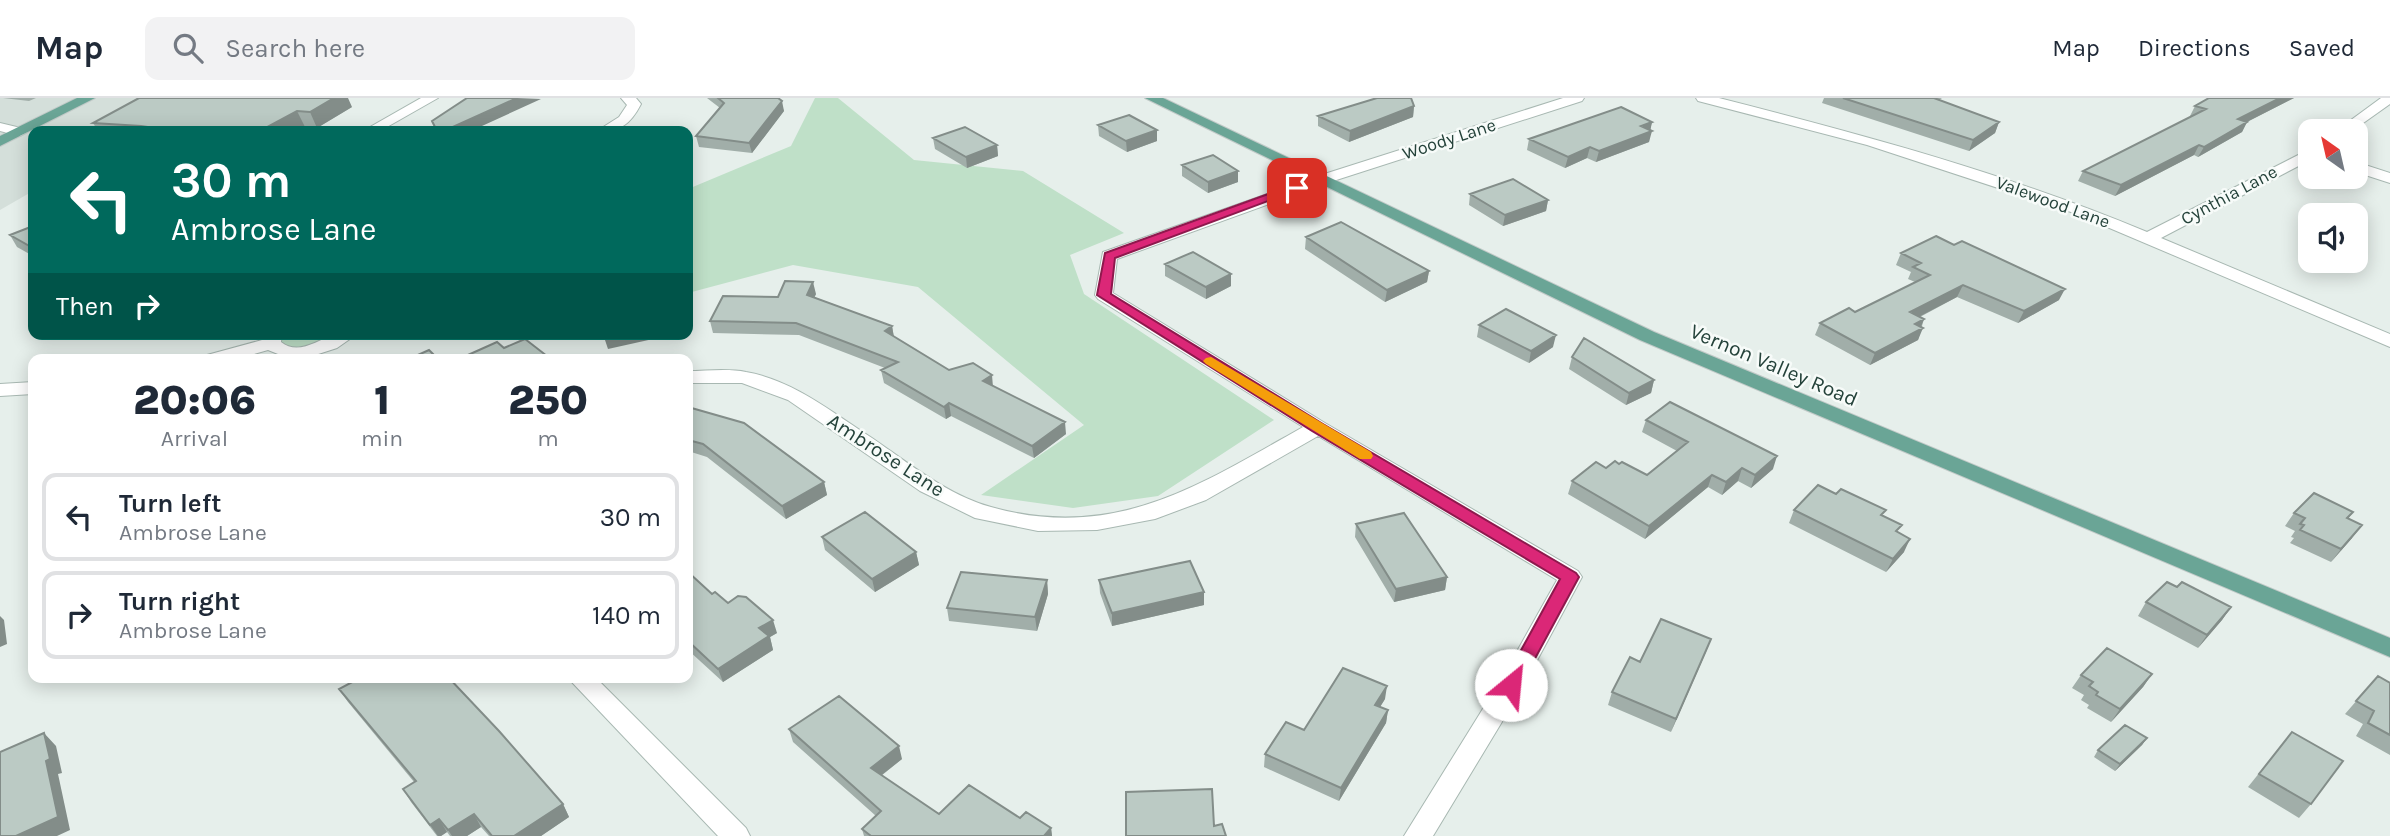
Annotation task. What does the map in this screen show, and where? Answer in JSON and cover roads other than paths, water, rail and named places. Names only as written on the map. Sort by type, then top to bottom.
[{"type":"main road","points":[[32,126],[88,98]]},
{"type":"main road","name":"Vernon Valley Road","points":[[1152,98],[1647,336],[2390,648]]},
{"type":"main road","points":[[0,142],[28,128]]},
{"type":"street","points":[[379,126],[431,98]]},
{"type":"street","points":[[614,126],[625,120],[634,104],[628,98]]},
{"type":"street","name":"Woody Lane","points":[[1321,180],[1577,98]]},
{"type":"street","name":"Valewood Lane","points":[[1703,98],[1936,161],[2080,210],[2390,341]]},
{"type":"street","points":[[2360,119],[2390,98]]},
{"type":"street","points":[[0,127],[20,132]]},
{"type":"street","name":"Cynthia Lane","points":[[2149,238],[2298,159]]},
{"type":"street","points":[[2368,171],[2390,177]]},
{"type":"street","points":[[1321,180],[1109,256],[1104,295],[1318,428],[1570,577],[1511,685],[1418,836]]},
{"type":"street","points":[[228,354],[269,340]]},
{"type":"street","points":[[273,340],[282,351],[307,351],[339,340]]},
{"type":"street","name":"Ambrose Lane","points":[[693,377],[744,377],[795,396],[928,486],[983,513],[1038,524],[1097,523],[1147,514],[1198,495],[1318,428]]},
{"type":"street","points":[[0,390],[28,388]]},
{"type":"street","points":[[585,683],[736,836]]}]
